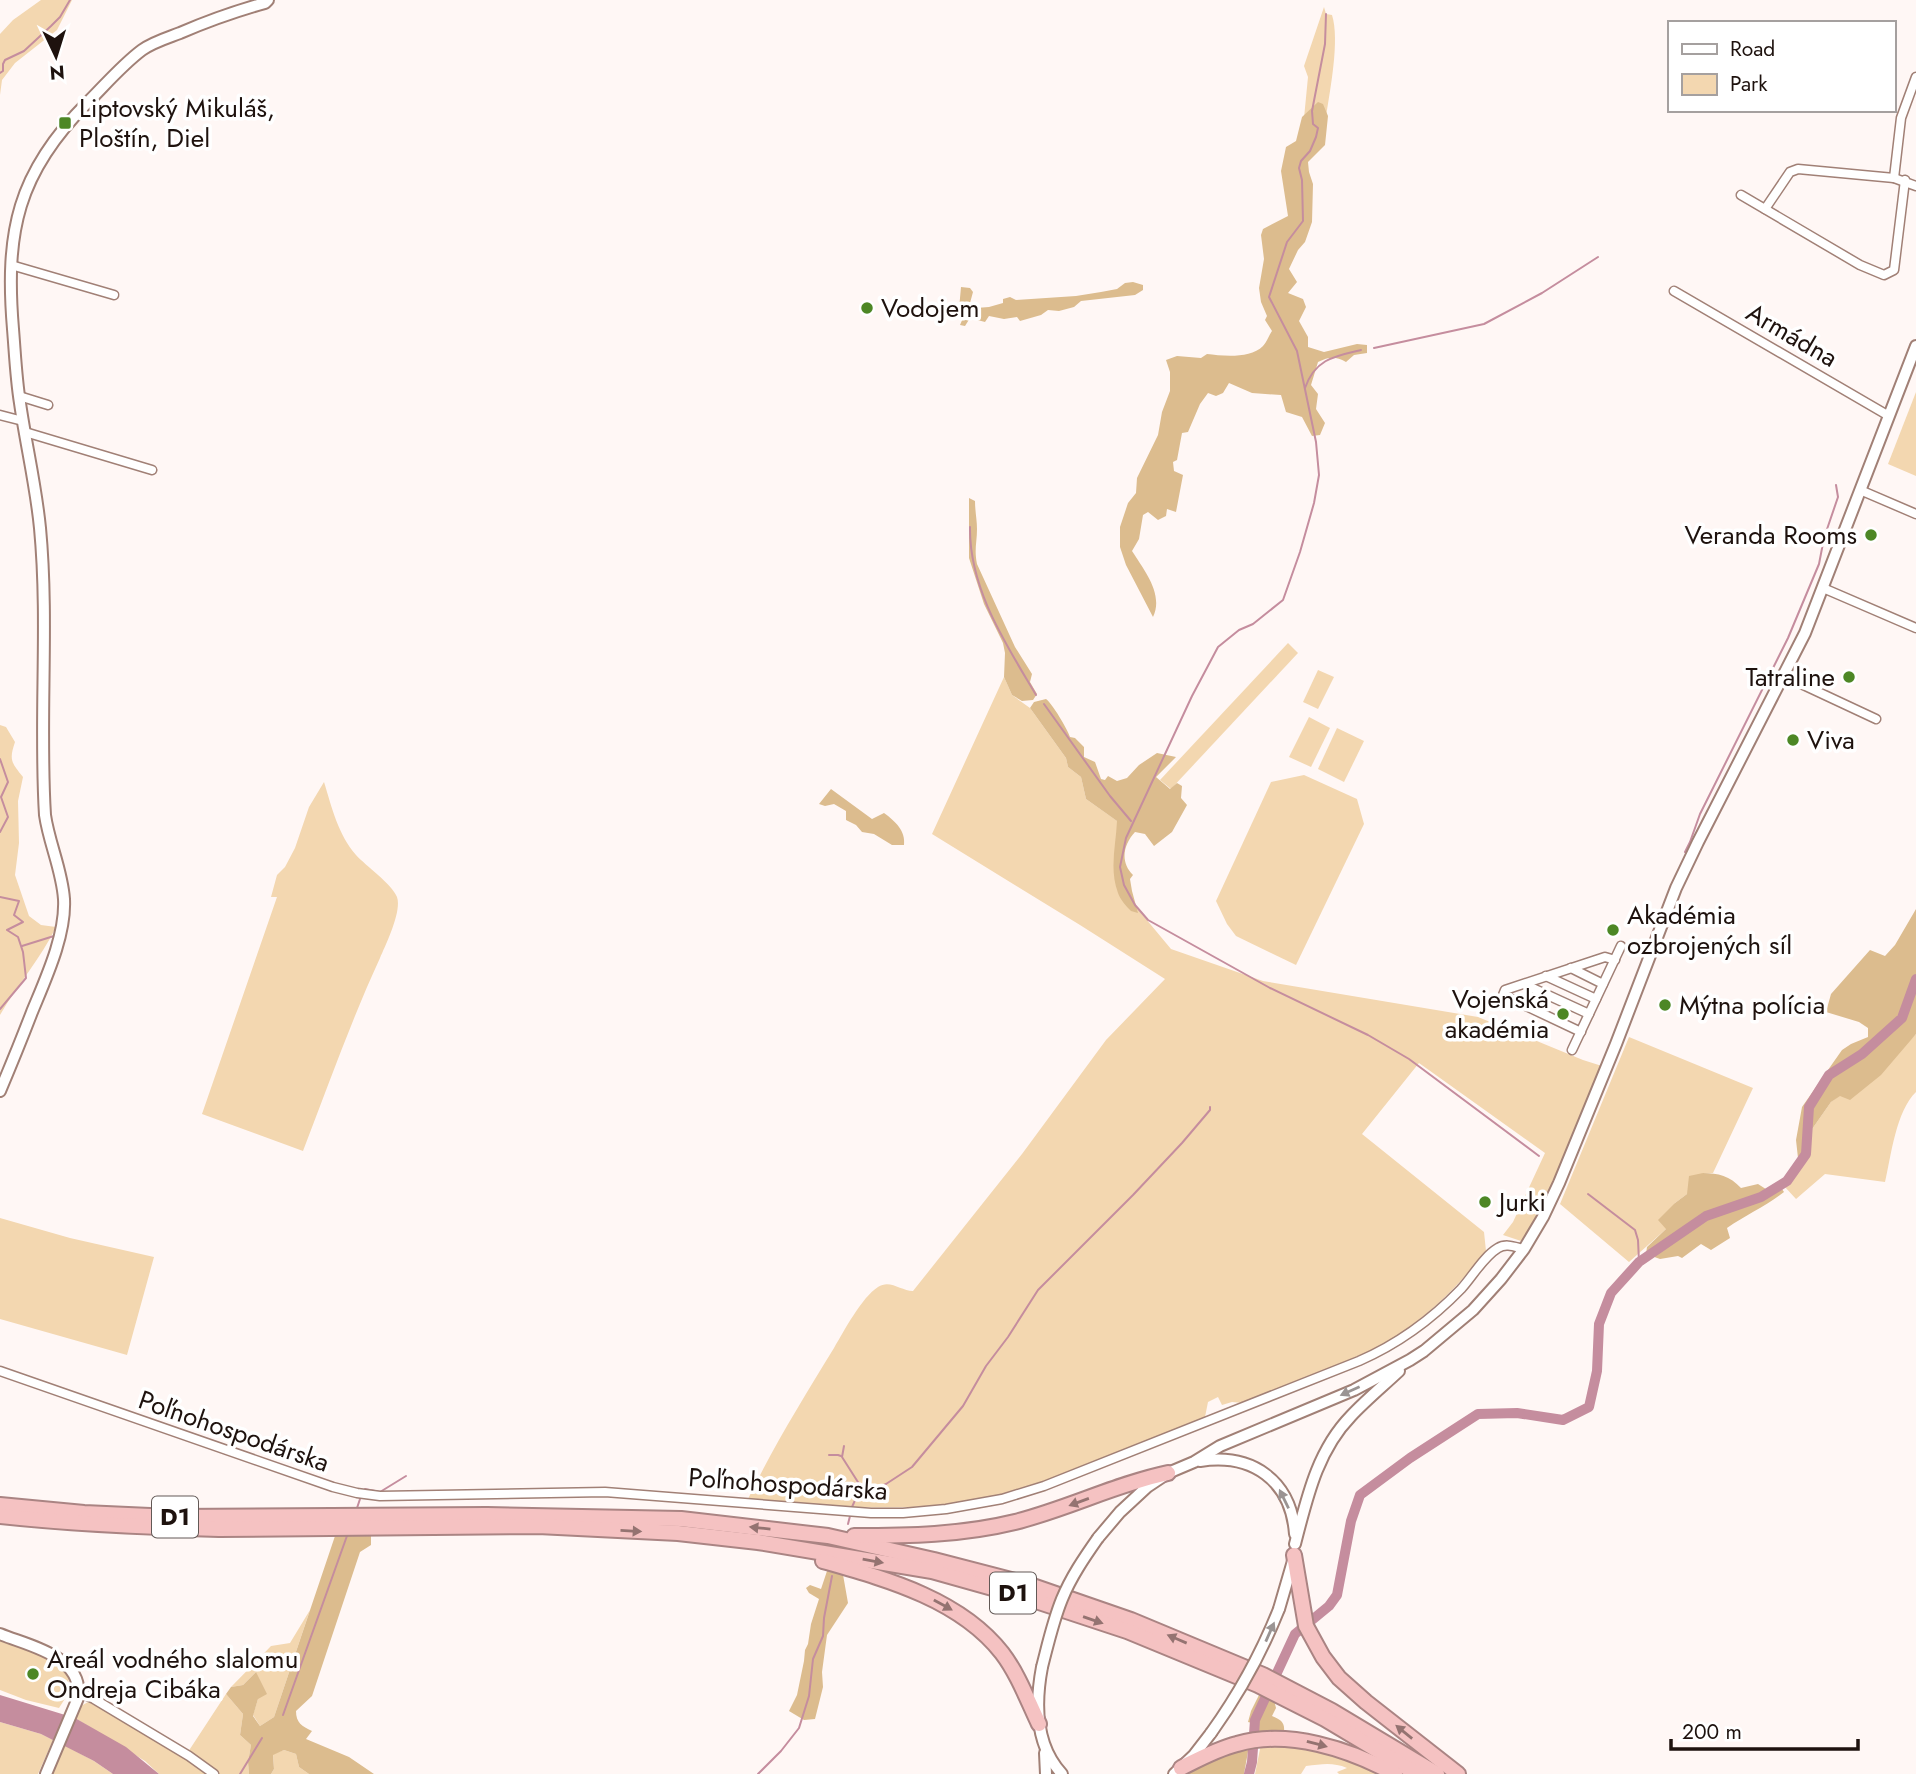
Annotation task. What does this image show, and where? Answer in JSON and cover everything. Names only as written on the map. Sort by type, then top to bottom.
[{"type":"highway","points":[[828,1536],[918,1535],[993,1526],[1033,1517],[1143,1478],[1168,1473]]},
{"type":"highway","name":"D1","points":[[0,1505],[84,1513],[172,1517],[538,1526],[678,1534],[758,1542],[932,1571],[1021,1596],[1127,1631],[1260,1680]]},
{"type":"highway","name":"D1","points":[[0,1516],[168,1528],[486,1515],[681,1519],[828,1536],[1027,1584],[1131,1620],[1375,1736],[1437,1774]]},
{"type":"highway","points":[[758,1542],[873,1576],[929,1598],[959,1614],[981,1630],[1001,1652],[1039,1724]]},
{"type":"highway","points":[[1295,1549],[1306,1626],[1323,1657],[1339,1678],[1366,1702],[1458,1774]]},
{"type":"highway","name":"D1","points":[[1282,1691],[1417,1774]]},
{"type":"highway","points":[[1177,1771],[1224,1748],[1246,1742],[1283,1738],[1329,1747],[1395,1774]]},
{"type":"main road","points":[[0,1091],[5,1068],[50,966],[62,925],[64,907],[63,890],[45,815],[43,557],[38,508],[19,396],[10,292],[14,232],[30,181],[46,153],[82,108],[125,65],[147,47],[216,18],[270,1]]},
{"type":"main road","points":[[1062,1774],[1052,1763],[1039,1724],[1038,1697],[1042,1667],[1061,1600],[1080,1563],[1120,1512],[1147,1487],[1168,1473],[1194,1462],[1220,1446],[1354,1390],[1410,1360],[1473,1310],[1524,1249],[1559,1183],[1660,927],[1698,842],[1805,633],[1916,346]]},
{"type":"main road","points":[[1177,1771],[1194,1755],[1249,1675],[1279,1609],[1312,1482],[1335,1435],[1350,1416],[1410,1360]]},
{"type":"main road","points":[[1194,1462],[1235,1460],[1267,1475],[1279,1487],[1287,1501],[1292,1518],[1295,1549]]},
{"type":"main road","points":[[0,1634],[61,1660],[74,1676],[79,1692],[46,1774]]},
{"type":"main road","points":[[1045,1747],[1046,1774]]},
{"type":"street","points":[[1894,178],[1901,118],[1916,77]]},
{"type":"street","points":[[1766,209],[1790,173],[1798,169],[1894,178],[1916,186]]},
{"type":"street","points":[[1741,195],[1860,265],[1884,275],[1894,270],[1905,180]]},
{"type":"street","points":[[11,265],[114,295]]},
{"type":"street","name":"Armádna","points":[[1674,291],[1889,416]]},
{"type":"street","points":[[19,396],[48,405]]},
{"type":"street","points":[[0,415],[24,427],[152,470]]},
{"type":"street","points":[[1860,490],[1916,514]]},
{"type":"street","points":[[1823,588],[1916,628]]},
{"type":"street","points":[[1784,676],[1876,719]]},
{"type":"street","points":[[1572,1049],[1621,946]]},
{"type":"street","points":[[1581,1031],[1503,995],[1506,990],[1605,957],[1615,960]]},
{"type":"street","points":[[1571,968],[1604,984]]},
{"type":"street","points":[[1546,976],[1596,999]]},
{"type":"street","points":[[1521,1003],[1529,984]]},
{"type":"street","points":[[1529,984],[1589,1014]]},
{"type":"street","name":"Poľnohospodárska","points":[[0,1371],[333,1487],[364,1495],[605,1492],[871,1513],[926,1511],[975,1505],[1030,1491],[1352,1364],[1385,1348],[1423,1323],[1452,1298],[1497,1249],[1508,1245],[1524,1249]]},
{"type":"street","points":[[79,1692],[179,1750],[214,1774]]},
{"type":"green space","points":[[41,0],[72,0],[57,30],[15,63],[2,80],[0,95],[0,34],[13,20]]},
{"type":"green space","points":[[1324,7],[1326,14],[1332,15],[1335,38],[1326,117],[1304,118],[1308,77],[1304,66]]},
{"type":"green space","points":[[1916,392],[1916,476],[1888,464]]},
{"type":"green space","points":[[1288,643],[1298,653],[1171,789],[1160,780]]},
{"type":"green space","points":[[1318,670],[1334,677],[1318,709],[1303,702]]},
{"type":"green space","points":[[1004,677],[1012,695],[1030,708],[1066,758],[1068,767],[1081,777],[1086,799],[1120,823],[1121,889],[1171,949],[1263,981],[1478,1017],[1602,1066],[1544,1204],[1521,1241],[1503,1235],[1513,1222],[1545,1153],[1419,1063],[1362,1134],[1484,1232],[1486,1251],[1461,1281],[1433,1308],[1403,1332],[1369,1352],[1243,1403],[1222,1405],[1218,1397],[1208,1402],[1205,1417],[1192,1423],[1052,1478],[984,1499],[939,1505],[884,1507],[748,1499],[789,1422],[866,1298],[878,1287],[887,1284],[913,1291],[1022,1154],[1106,1040],[1165,979],[932,834]]},
{"type":"green space","points":[[1309,717],[1330,728],[1311,767],[1289,757]]},
{"type":"green space","points":[[0,725],[6,727],[15,742],[12,761],[23,777],[18,801],[19,843],[15,875],[29,916],[41,925],[56,927],[0,1015]]},
{"type":"green space","points":[[1337,728],[1364,741],[1344,782],[1318,769]]},
{"type":"green space","points":[[1304,775],[1357,799],[1364,824],[1296,965],[1236,936],[1216,901],[1271,782]]},
{"type":"green space","points":[[324,782],[336,820],[345,838],[356,855],[390,886],[398,903],[389,936],[349,1030],[303,1151],[202,1114],[277,897],[271,897],[277,875],[285,867],[295,848],[309,807]]},
{"type":"green space","points":[[1916,1034],[1916,1092],[1909,1100],[1899,1122],[1885,1182],[1825,1174],[1796,1199],[1785,1187],[1807,1157],[1811,1147],[1810,1132],[1831,1102]]},
{"type":"green space","points":[[1629,1037],[1753,1088],[1713,1173],[1703,1173],[1687,1194],[1675,1203],[1666,1229],[1629,1262],[1560,1204]]},
{"type":"green space","points":[[0,1218],[70,1238],[154,1257],[127,1355],[0,1319]]},
{"type":"green space","points":[[310,1610],[274,1717],[260,1726],[253,1715],[258,1699],[256,1672],[243,1685],[231,1687],[271,1646],[290,1643]]},
{"type":"green space","name":"Areál vodného slalomu Ondreja Cibáka","points":[[0,1640],[55,1661],[69,1678],[66,1697],[59,1708],[0,1690]]},
{"type":"green space","points":[[226,1694],[243,1714],[240,1735],[251,1745],[249,1774],[219,1774],[188,1752]]},
{"type":"green space","points":[[88,1702],[185,1757],[208,1774],[159,1774],[145,1761],[75,1718],[81,1706]]},
{"type":"green space","points":[[0,1722],[53,1740],[38,1774],[0,1774]]},
{"type":"green space","points":[[1261,1744],[1316,1747],[1387,1774],[1339,1774],[1337,1772],[1347,1768],[1327,1764],[1306,1766],[1301,1774],[1255,1774]]},
{"type":"green space","points":[[64,1745],[94,1761],[113,1774],[52,1774]]},
{"type":"green space","points":[[284,1750],[296,1754],[299,1767],[309,1774],[271,1774],[274,1769],[273,1754]]},
{"type":"shaded area","points":[[1318,102],[1323,104],[1328,116],[1325,145],[1308,162],[1313,184],[1312,222],[1305,242],[1289,269],[1297,282],[1288,293],[1303,299],[1306,307],[1299,321],[1308,337],[1308,347],[1324,352],[1357,344],[1367,345],[1367,353],[1354,355],[1346,362],[1332,358],[1318,362],[1311,385],[1318,394],[1316,409],[1325,423],[1320,435],[1312,436],[1302,417],[1286,412],[1281,395],[1252,393],[1229,383],[1223,393],[1216,396],[1208,393],[1188,432],[1182,433],[1177,460],[1173,462],[1174,471],[1183,475],[1176,512],[1167,509],[1166,516],[1158,520],[1148,512],[1143,515],[1139,539],[1132,551],[1154,591],[1156,608],[1153,617],[1126,565],[1120,547],[1120,527],[1128,503],[1136,493],[1137,478],[1158,435],[1162,412],[1170,391],[1170,372],[1166,360],[1177,356],[1201,358],[1207,354],[1244,355],[1258,350],[1266,343],[1272,331],[1265,320],[1267,316],[1259,288],[1264,259],[1261,235],[1263,229],[1288,216],[1281,171],[1286,147],[1296,141],[1302,117]]},
{"type":"shaded area","points":[[1125,283],[1143,285],[1143,290],[1135,295],[1081,301],[1074,307],[1059,311],[1048,310],[1020,321],[1017,317],[1004,319],[989,316],[985,322],[970,318],[965,326],[960,325],[963,318],[959,309],[961,287],[970,288],[973,292],[970,303],[976,308],[1003,303],[1003,299],[1010,297],[1016,300],[1076,296],[1117,289]]},
{"type":"shaded area","points":[[969,498],[975,501],[977,564],[1015,647],[1032,674],[1030,682],[1037,694],[1033,700],[1022,701],[1012,695],[1004,677],[1003,643],[984,604],[969,558]]},
{"type":"shaded area","points":[[1046,699],[1060,717],[1070,737],[1084,747],[1084,757],[1095,762],[1101,779],[1105,780],[1108,776],[1117,781],[1127,778],[1139,765],[1157,753],[1176,757],[1156,777],[1170,789],[1177,783],[1182,786],[1181,798],[1187,805],[1172,832],[1154,846],[1145,834],[1135,832],[1126,848],[1126,865],[1133,875],[1130,879],[1138,913],[1131,911],[1123,902],[1115,884],[1113,866],[1117,821],[1086,799],[1081,777],[1068,767],[1066,758],[1030,708],[1034,702]]},
{"type":"shaded area","points":[[831,789],[872,819],[884,813],[888,816],[901,831],[904,845],[892,845],[874,834],[862,832],[846,820],[846,811],[834,804],[819,804]]},
{"type":"shaded area","points":[[1916,909],[1916,1034],[1881,1075],[1850,1100],[1840,1096],[1831,1102],[1810,1132],[1811,1147],[1807,1157],[1798,1158],[1796,1140],[1802,1107],[1842,1050],[1868,1037],[1868,1028],[1859,1022],[1826,1012],[1831,994],[1870,950],[1885,956],[1895,945]]},
{"type":"shaded area","points":[[1703,1173],[1724,1176],[1741,1188],[1758,1184],[1772,1193],[1782,1189],[1784,1192],[1727,1228],[1730,1238],[1711,1250],[1701,1244],[1682,1258],[1678,1256],[1660,1259],[1646,1254],[1647,1247],[1666,1229],[1658,1220],[1687,1194],[1689,1176]]},
{"type":"shaded area","points":[[371,1535],[371,1545],[360,1552],[312,1696],[296,1711],[300,1724],[312,1731],[306,1739],[349,1757],[374,1774],[309,1774],[299,1767],[296,1754],[284,1750],[273,1755],[274,1769],[271,1774],[249,1774],[251,1745],[240,1735],[243,1714],[226,1694],[231,1687],[243,1685],[256,1672],[267,1694],[258,1699],[253,1716],[260,1726],[274,1717],[335,1536]]},
{"type":"shaded area","points":[[829,1565],[842,1569],[848,1603],[827,1635],[822,1672],[823,1687],[815,1719],[804,1720],[789,1711],[797,1695],[805,1650],[819,1599],[806,1588],[810,1585],[821,1589]]},
{"type":"shaded area","points":[[1260,1693],[1274,1700],[1276,1708],[1272,1716],[1282,1722],[1284,1732],[1256,1734],[1256,1724],[1248,1722]]},
{"type":"shaded area","points":[[0,1695],[75,1718],[126,1747],[159,1774],[113,1774],[94,1761],[41,1734],[0,1722]]},
{"type":"shaded area","points":[[1249,1746],[1244,1774],[1188,1774],[1221,1755]]},
{"type":"waterway","points":[[0,73],[5,60],[24,51],[60,17],[70,0]]},
{"type":"waterway","points":[[1326,14],[1325,44],[1312,111],[1313,124],[1318,128],[1310,151],[1301,161],[1299,168],[1303,221],[1287,242],[1269,297],[1297,351],[1316,442],[1319,475],[1314,503],[1283,600],[1218,647],[1192,696],[1126,838],[1120,867],[1124,885],[1135,905],[1148,920],[1270,988],[1368,1035],[1409,1059],[1539,1156]]},
{"type":"waterway","points":[[1374,348],[1484,324],[1542,293],[1598,257]]},
{"type":"waterway","points":[[1305,388],[1314,371],[1327,360],[1361,350]]},
{"type":"waterway","points":[[1685,852],[1700,814],[1788,638],[1819,564],[1824,538],[1838,497],[1836,485]]},
{"type":"waterway","points":[[970,527],[976,572],[991,615],[1036,695]]},
{"type":"waterway","points":[[1044,704],[1131,821]]},
{"type":"waterway","points":[[0,759],[8,782],[1,797],[8,817],[0,832]]},
{"type":"waterway","points":[[0,897],[19,901],[14,915],[23,922],[7,930],[18,937],[26,978],[0,1009]]},
{"type":"waterway","points":[[22,946],[54,936]]},
{"type":"waterway","points":[[1249,1774],[1255,1720],[1295,1634],[1329,1606],[1337,1595],[1351,1521],[1360,1495],[1410,1458],[1478,1414],[1517,1413],[1563,1420],[1589,1407],[1597,1371],[1599,1324],[1611,1293],[1639,1262],[1706,1216],[1761,1197],[1787,1181],[1806,1154],[1809,1107],[1829,1075],[1862,1054],[1902,1018],[1916,979]]},
{"type":"waterway","points":[[856,1498],[886,1484],[912,1467],[963,1406],[986,1366],[1038,1290],[1182,1143],[1210,1107]]},
{"type":"waterway","points":[[1588,1194],[1635,1230],[1639,1262]]},
{"type":"waterway","points":[[844,1446],[842,1457],[863,1490],[861,1494]]},
{"type":"waterway","points":[[829,1455],[841,1456]]},
{"type":"waterway","points":[[364,1491],[380,1492],[406,1476]]},
{"type":"waterway","points":[[852,1507],[856,1498]]},
{"type":"waterway","points":[[357,1508],[360,1499]]},
{"type":"waterway","points":[[848,1524],[850,1516]]},
{"type":"waterway","points":[[283,1715],[348,1533]]},
{"type":"waterway","points":[[758,1774],[799,1728],[809,1696],[813,1659],[823,1636],[832,1576]]},
{"type":"waterway","points":[[240,1774],[262,1738]]},
{"type":"place","name":"Liptovský Mikuláš, Ploštín, Diel","points":[[65,123]]},
{"type":"place","name":"Vodojem","points":[[867,308]]},
{"type":"place","name":"Veranda Rooms","points":[[1871,535]]},
{"type":"place","name":"Tatraline","points":[[1849,677]]},
{"type":"place","name":"Viva","points":[[1793,740]]},
{"type":"place","name":"Akadémia ozbrojených síl","points":[[1613,930]]},
{"type":"place","name":"Mýtna polícia","points":[[1665,1005]]},
{"type":"place","name":"Vojenská akadémia","points":[[1563,1014]]},
{"type":"place","name":"Jurki","points":[[1485,1202]]},
{"type":"place","name":"Areál vodného slalomu Ondreja Cibáka","points":[[33,1674]]}]
